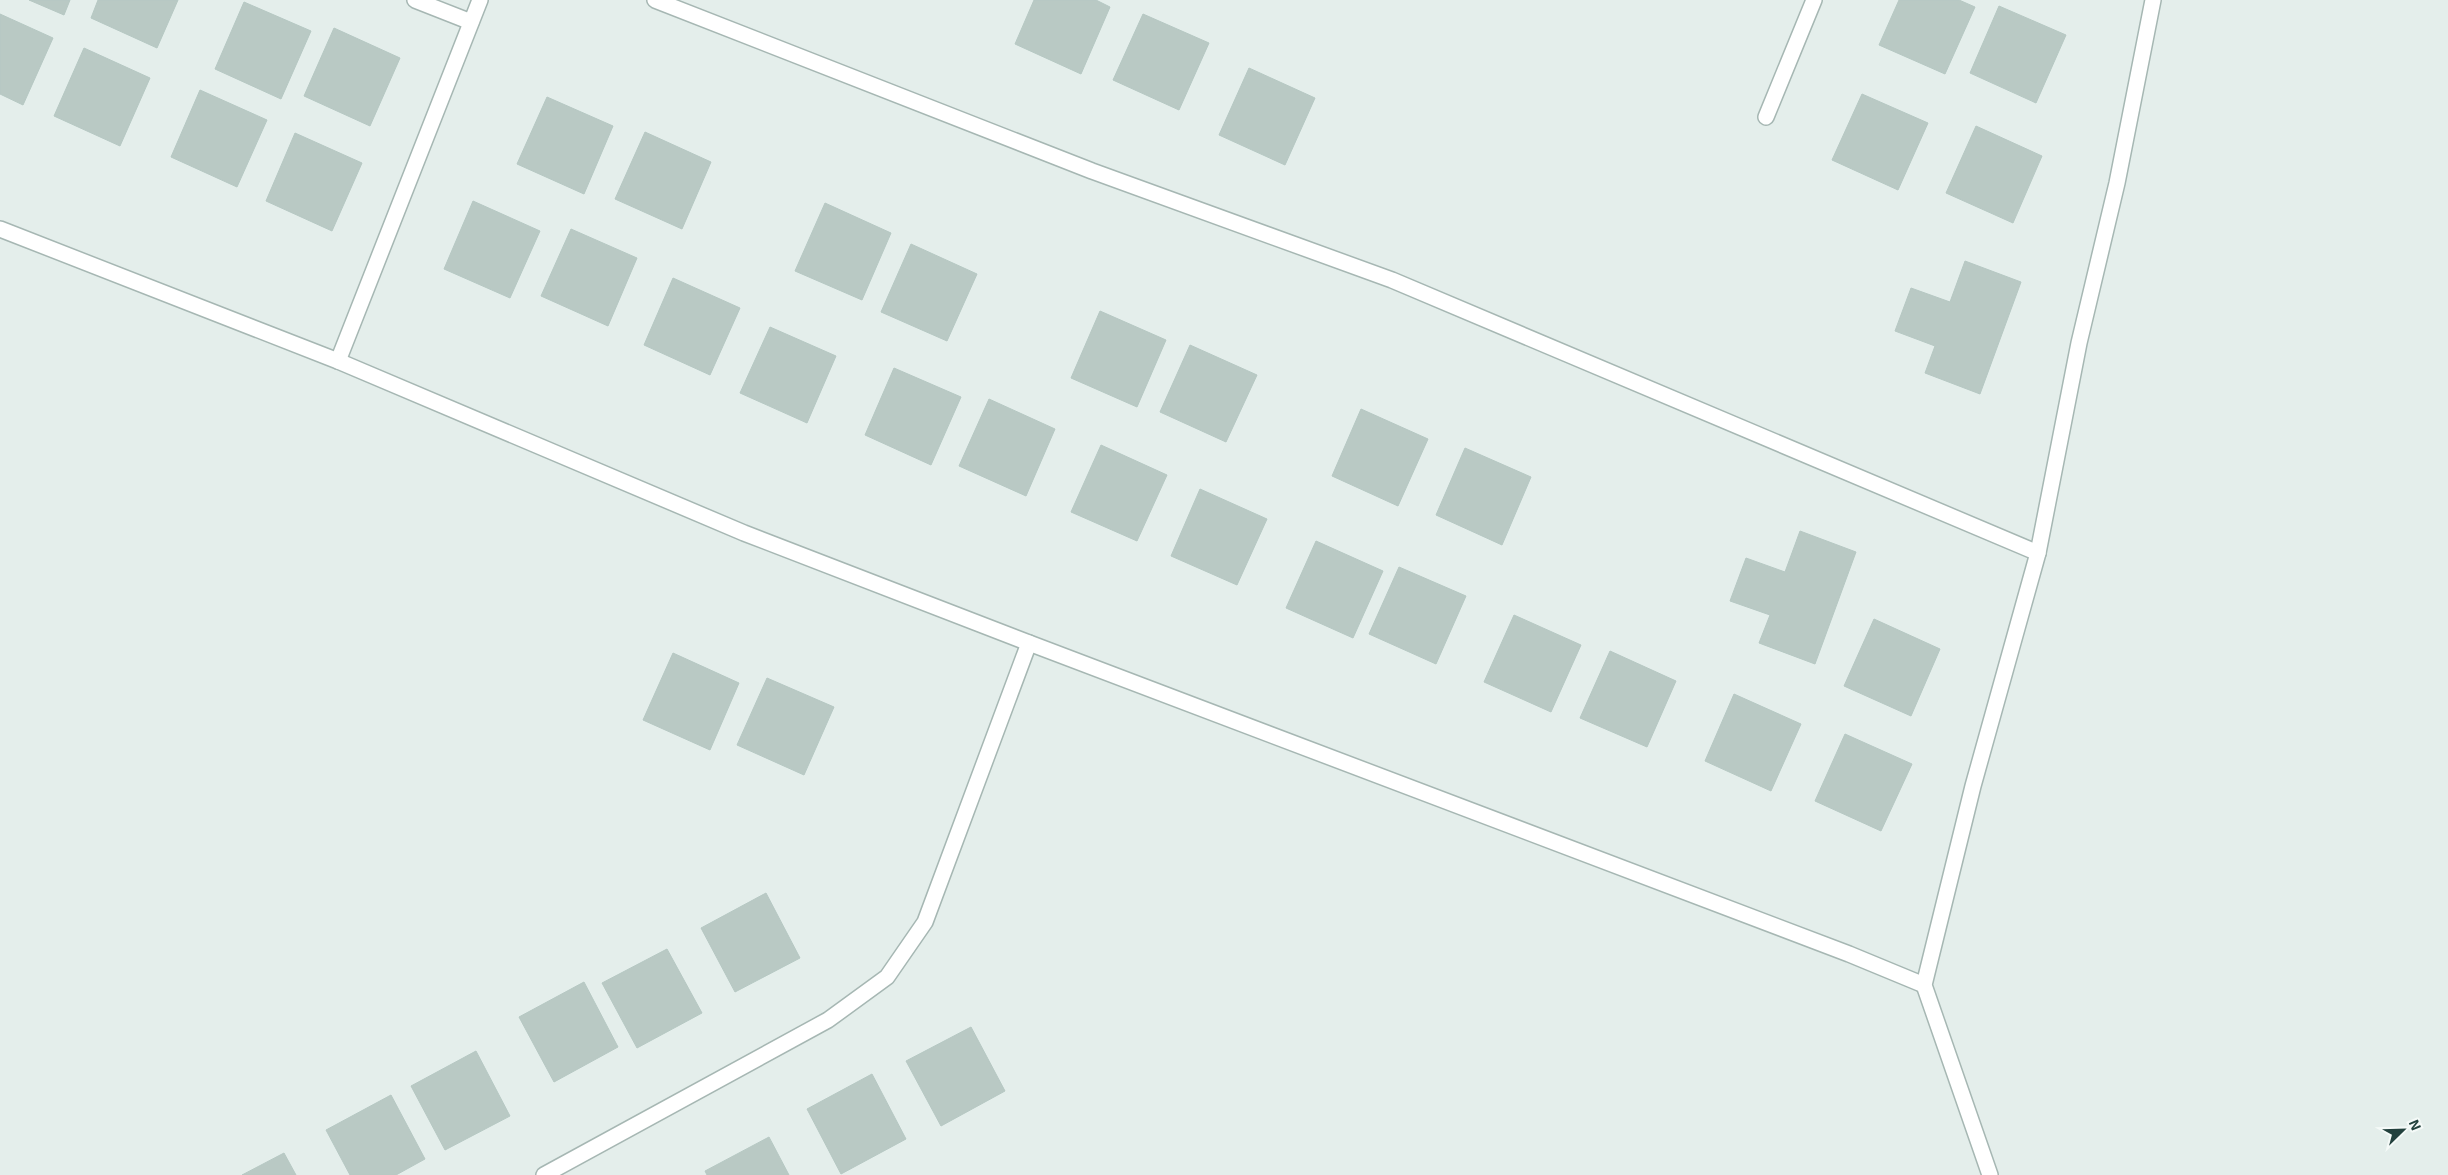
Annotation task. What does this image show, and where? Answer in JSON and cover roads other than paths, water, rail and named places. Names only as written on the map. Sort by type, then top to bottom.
[{"type":"street","points":[[416,0],[471,22]]},
{"type":"street","points":[[338,361],[480,0]]},
{"type":"street","points":[[655,0],[1092,171],[1392,280],[2038,553]]},
{"type":"street","points":[[1766,116],[1814,0]]},
{"type":"street","points":[[1990,1175],[1924,985],[1973,786],[2038,553],[2079,343],[2118,183],[2153,0]]},
{"type":"street","points":[[0,228],[338,361],[744,533],[1830,947],[1924,985]]},
{"type":"street","points":[[544,1175],[828,1020],[887,977],[925,922],[1029,643]]}]
